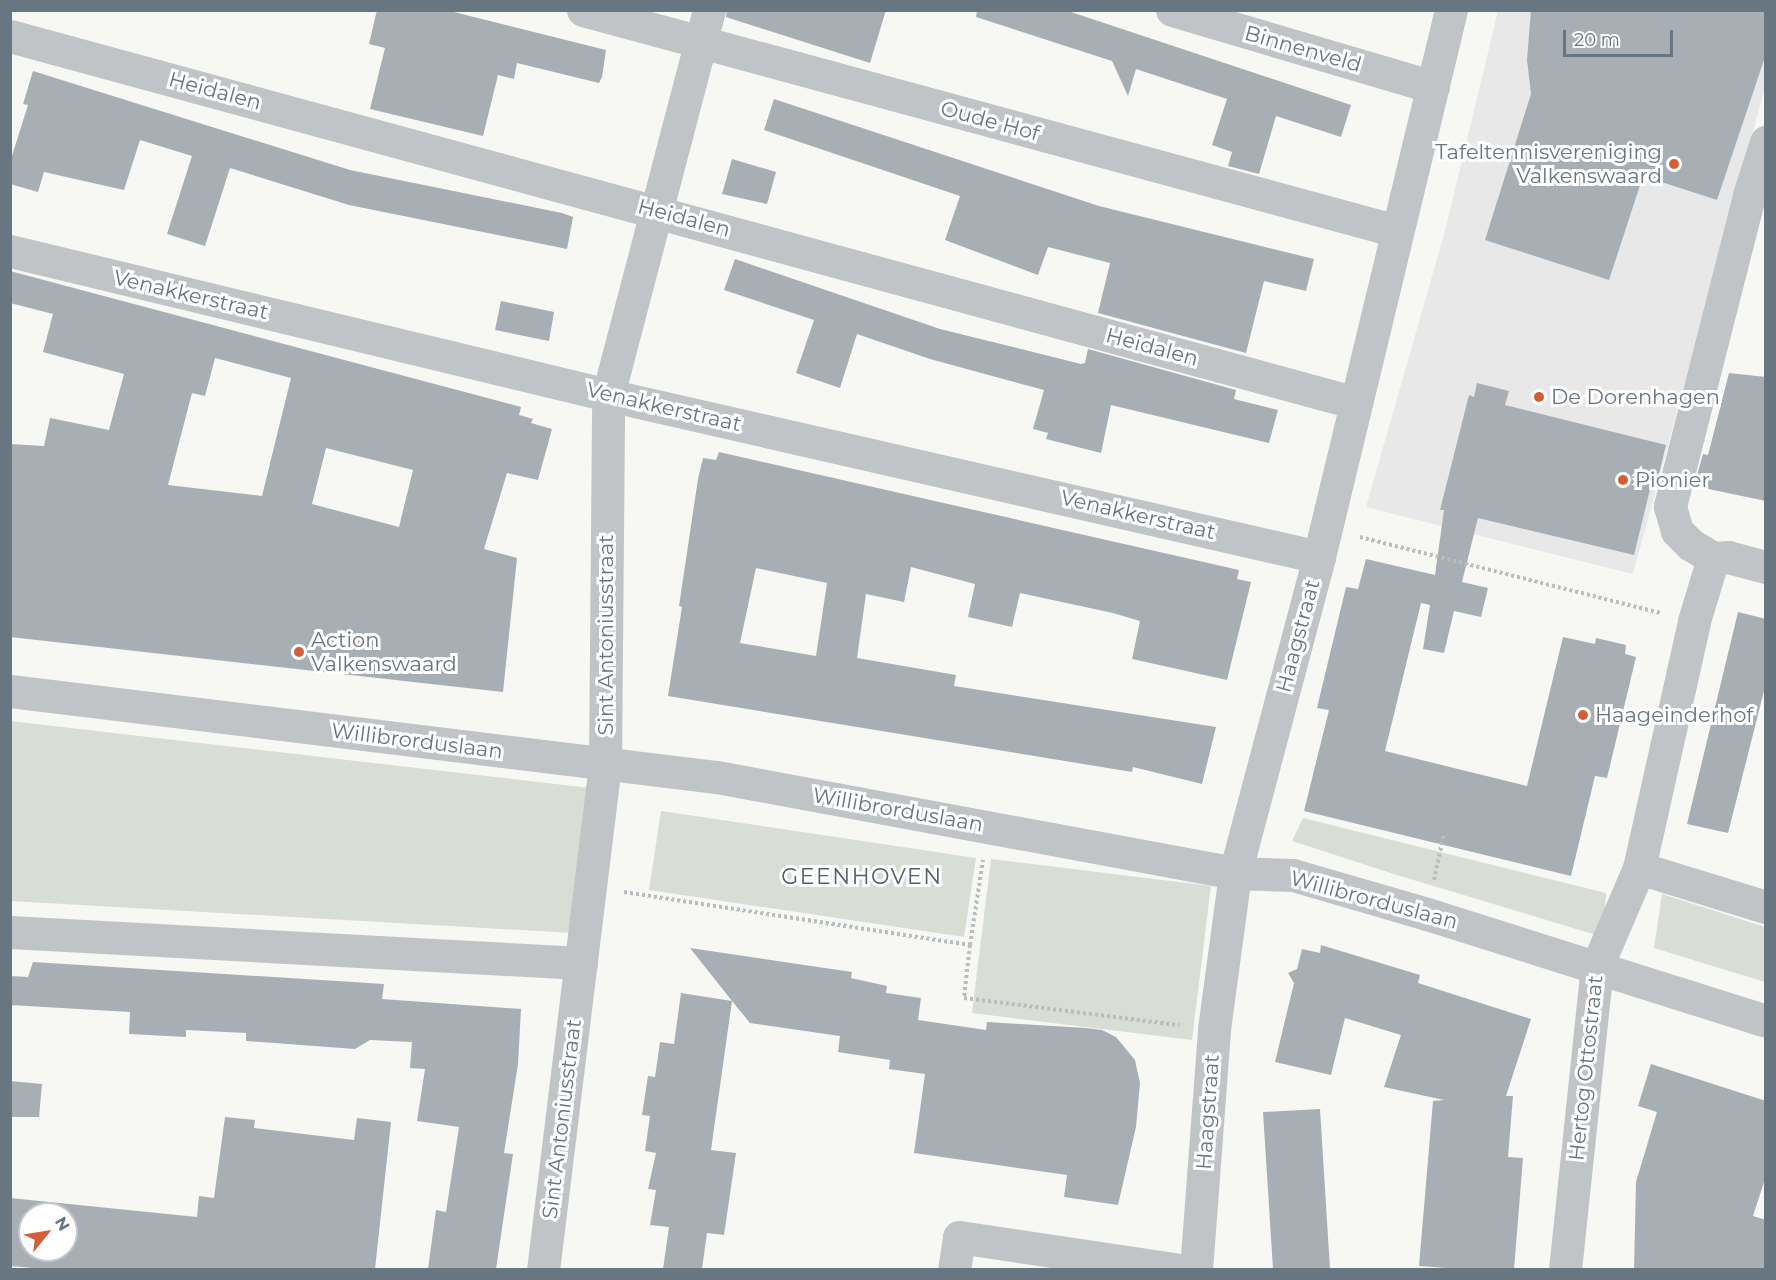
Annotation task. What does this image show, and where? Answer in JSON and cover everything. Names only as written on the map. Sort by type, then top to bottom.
[{"type":"street","name":"Oude Hof","points":[[583,10],[1397,231]]},
{"type":"street","name":"Sint Antoniusstraat","points":[[543,1269],[605,764],[608,394],[709,10]]},
{"type":"street","name":"Binnenveld","points":[[1172,10],[1433,87]]},
{"type":"street","name":"Haagstraat","points":[[1196,1269],[1214,1029],[1235,873],[1322,542],[1451,10]]},
{"type":"street","name":"Heidalen","points":[[10,36],[1356,403]]},
{"type":"street","points":[[1766,142],[1757,198],[1670,506],[1677,531],[1691,545],[1713,558],[1728,557],[1766,567]]},
{"type":"street","name":"Venakkerstraat","points":[[10,251],[608,394],[1322,542]]},
{"type":"street","name":"Hertog Ottostraat","points":[[1565,1269],[1597,966],[1639,868],[1694,621],[1713,558]]},
{"type":"street","name":"Willibrorduslaan","points":[[10,691],[717,777],[1235,873],[1293,875],[1597,966],[1766,1020]]},
{"type":"street","points":[[1639,868],[1766,907]]},
{"type":"street","points":[[10,932],[581,963]]},
{"type":"street","points":[[954,1269],[959,1238],[1180,1269]]},
{"type":"path","points":[[1322,542],[1694,621]]},
{"type":"path","points":[[988,827],[964,998],[1214,1029]]},
{"type":"path","points":[[1427,914],[1444,832]]},
{"type":"path","points":[[590,887],[970,945]]},
{"type":"shaded area","points":[[1498,11],[1765,11],[1765,87],[1633,574],[1366,507],[1445,231]]},
{"type":"shaded area","points":[[10,721],[590,788],[573,933],[11,901]]},
{"type":"shaded area","points":[[661,811],[976,858],[964,937],[649,890]]},
{"type":"shaded area","points":[[1303,818],[1606,893],[1603,937],[1292,841]]},
{"type":"shaded area","points":[[991,859],[1211,886],[1192,1040],[972,1013]]},
{"type":"shaded area","points":[[1662,894],[1765,927],[1765,982],[1654,948]]},
{"type":"building","points":[[377,10],[446,10],[606,50],[602,77],[599,83],[517,63],[514,79],[498,75],[483,136],[370,109],[385,48],[369,44]]},
{"type":"building","points":[[727,10],[886,10],[870,63],[726,17]]},
{"type":"building","points":[[977,10],[1068,11],[1351,105],[1341,137],[1276,116],[1259,174],[1228,166],[1232,152],[1212,145],[1227,99],[1136,69],[1128,96],[1112,61],[976,17]]},
{"type":"building","points":[[1531,10],[1766,10],[1766,54],[1717,200],[1643,176],[1609,280],[1485,240],[1531,94],[1527,60]]},
{"type":"building","points":[[33,71],[350,170],[562,213],[573,217],[567,249],[349,205],[230,168],[205,246],[167,234],[192,156],[140,140],[124,190],[44,172],[38,192],[10,184],[10,162],[28,105],[23,104]]},
{"type":"building","points":[[774,99],[1099,206],[1314,259],[1306,291],[1264,281],[1246,353],[1098,313],[1110,263],[1048,247],[1038,275],[945,240],[960,196],[764,130]]},
{"type":"building","points":[[732,159],[776,172],[767,204],[722,194]]},
{"type":"building","points":[[735,259],[940,329],[1081,364],[1085,363],[1088,349],[1236,390],[1234,399],[1278,410],[1269,443],[1111,405],[1101,453],[1046,439],[1048,433],[1033,429],[1044,390],[930,359],[857,334],[840,388],[796,373],[814,320],[724,290]]},
{"type":"building","points":[[10,271],[521,407],[519,415],[533,419],[531,423],[552,429],[538,480],[507,473],[484,549],[517,558],[503,692],[10,637],[10,444],[44,446],[50,418],[109,430],[124,374],[43,352],[53,314],[10,303]],"holes":[[[215,358],[291,378],[262,496],[168,485],[192,393],[205,396]],[[326,448],[413,470],[399,527],[312,504]]]},
{"type":"building","points":[[501,301],[554,312],[549,341],[495,330]]},
{"type":"building","points":[[1729,373],[1766,377],[1766,501],[1694,486],[1703,454],[1708,455]]},
{"type":"building","name":"Haageinderhof","points":[[1477,383],[1509,391],[1505,405],[1666,445],[1658,478],[1653,477],[1634,555],[1478,518],[1462,582],[1488,588],[1481,617],[1454,611],[1444,653],[1423,649],[1430,605],[1421,603],[1385,751],[1527,786],[1563,637],[1595,644],[1596,638],[1626,645],[1625,654],[1636,657],[1607,778],[1595,776],[1571,876],[1304,811],[1329,710],[1317,708],[1346,587],[1358,589],[1366,559],[1435,575],[1444,510],[1440,510],[1469,395],[1474,397]]},
{"type":"building","points":[[719,452],[1239,570],[1237,579],[1251,582],[1227,680],[1132,659],[1140,621],[1113,613],[1020,593],[1012,627],[968,617],[975,584],[911,567],[904,602],[866,594],[857,658],[956,675],[954,686],[1216,727],[1202,784],[1133,767],[1132,772],[668,696],[698,479],[703,458],[716,460]],"holes":[[[756,568],[827,583],[816,656],[740,643]]]},
{"type":"building","points":[[1738,612],[1766,619],[1766,683],[1728,833],[1687,824]]},
{"type":"building","points":[[1321,945],[1420,975],[1418,983],[1531,1019],[1506,1096],[1513,1096],[1508,1157],[1523,1158],[1514,1269],[1419,1266],[1433,1101],[1444,1100],[1384,1087],[1401,1035],[1345,1018],[1331,1075],[1275,1062],[1294,983],[1288,973],[1297,969],[1302,949],[1320,953]]},
{"type":"building","points":[[690,948],[852,972],[851,978],[887,986],[886,993],[921,998],[918,1020],[986,1030],[987,1022],[1086,1028],[1102,1030],[1116,1037],[1135,1060],[1140,1083],[1136,1127],[1118,1205],[1064,1197],[1067,1175],[914,1153],[925,1074],[889,1069],[890,1060],[838,1052],[840,1036],[750,1023]]},
{"type":"building","points":[[33,962],[384,984],[382,999],[521,1009],[518,1064],[504,1153],[513,1154],[496,1269],[428,1269],[436,1210],[446,1212],[459,1127],[417,1121],[425,1069],[410,1068],[412,1042],[370,1040],[355,1049],[246,1041],[246,1033],[186,1030],[186,1037],[129,1034],[130,1012],[10,1005],[10,976],[28,977]]},
{"type":"building","points":[[681,993],[732,1001],[711,1150],[736,1153],[724,1235],[707,1233],[702,1269],[663,1269],[669,1227],[650,1225],[656,1190],[648,1189],[656,1153],[645,1151],[650,1116],[642,1115],[648,1076],[655,1077],[660,1042],[674,1044]]},
{"type":"building","points":[[1651,1064],[1766,1101],[1766,1176],[1753,1216],[1766,1220],[1766,1269],[1634,1269],[1636,1182],[1657,1112],[1638,1106]]},
{"type":"building","points":[[10,1081],[42,1084],[39,1117],[10,1117]]},
{"type":"building","points":[[1320,1109],[1330,1269],[1273,1269],[1263,1112]]},
{"type":"building","points":[[225,1117],[255,1120],[254,1128],[354,1140],[357,1118],[391,1122],[375,1269],[45,1269],[10,1266],[10,1198],[49,1202],[18,1202],[18,1262],[78,1262],[78,1205],[197,1217],[199,1196],[214,1198]]},
{"type":"place","name":"Tafeltennisvereniging Valkenswaard","points":[[1674,164]]},
{"type":"place","name":"De Dorenhagen","points":[[1539,397]]},
{"type":"place","name":"Pionier","points":[[1623,480]]},
{"type":"place","name":"Action Valkenswaard","points":[[299,652]]},
{"type":"place","name":"Haageinderhof","points":[[1583,715]]},
{"type":"district","name":"GEENHOVEN","points":[[862,877]]}]
